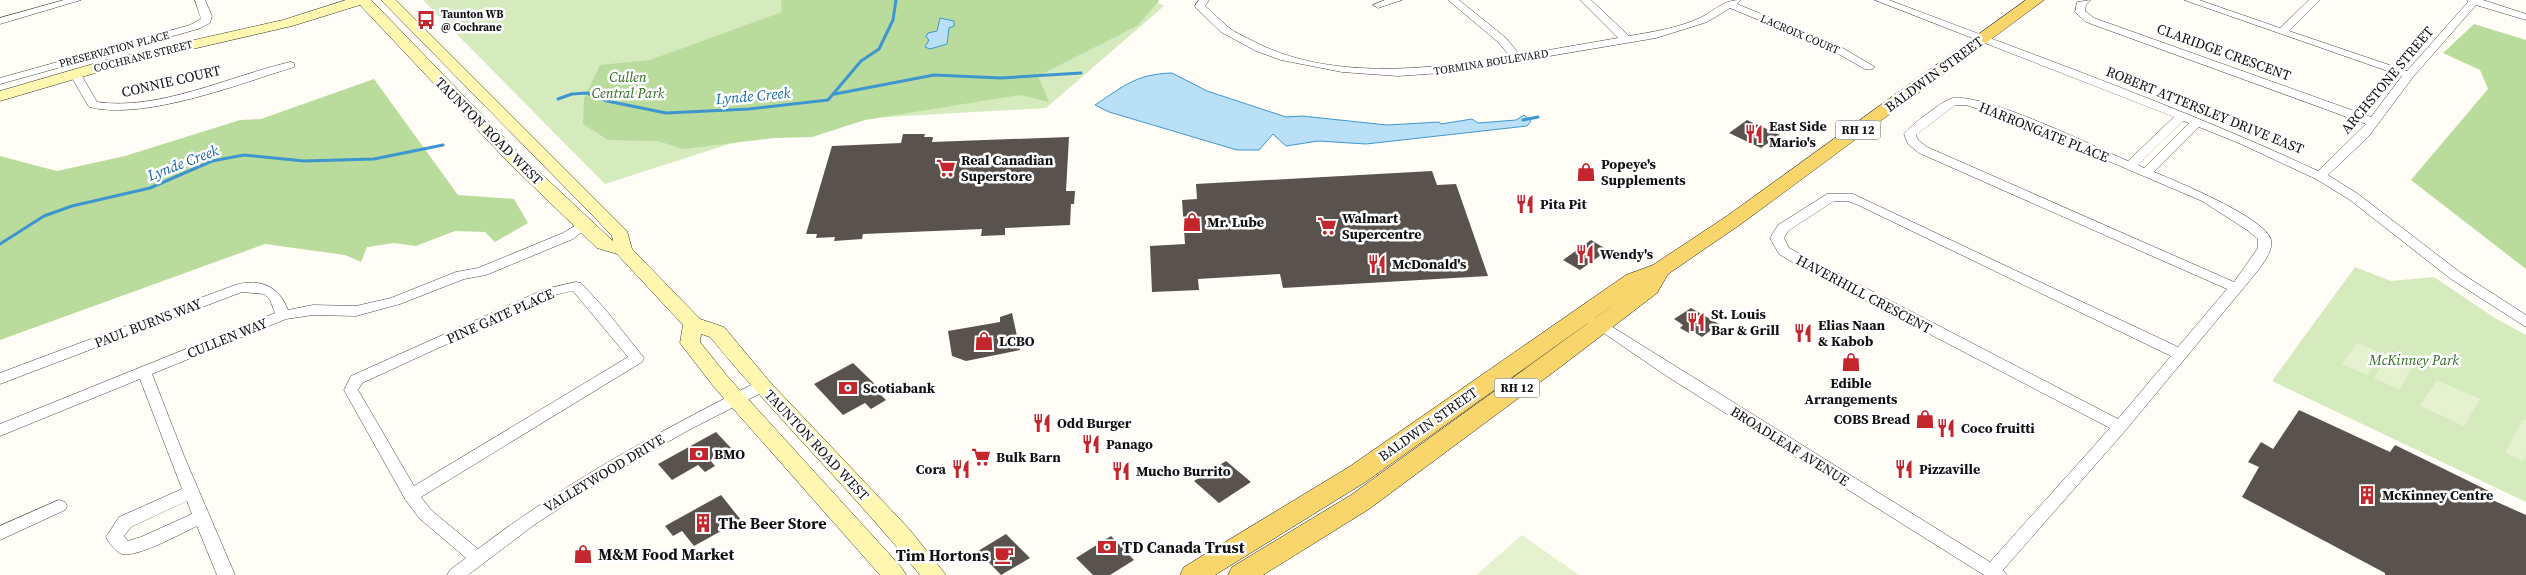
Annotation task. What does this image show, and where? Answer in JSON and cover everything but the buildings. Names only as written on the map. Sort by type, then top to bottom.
[{"type":"main road","name":"COCHRANE STREET","points":[[0,96],[133,57],[287,23],[364,2],[388,0]]},
{"type":"main road","name":"TAUNTON ROAD WEST","points":[[388,0],[609,222],[620,235],[623,250]]},
{"type":"main road","name":"BALDWIN STREET","points":[[1193,575],[1358,474],[1593,320],[1649,288],[1660,270],[1734,220],[2036,0]]},
{"type":"main road","name":"TAUNTON ROAD WEST","points":[[364,2],[513,157],[603,244],[623,250],[693,324],[717,332],[762,386],[902,536],[934,575]]},
{"type":"main road","name":"BALDWIN STREET","points":[[1241,575],[1360,502],[1593,320]]},
{"type":"main road","name":"TAUNTON ROAD WEST","points":[[693,324],[690,342],[736,399],[894,575]]},
{"type":"street","points":[[0,21],[76,0]]},
{"type":"street","name":"PRESERVATION PLACE","points":[[0,81],[194,27],[206,21],[207,16],[200,0]]},
{"type":"street","name":"TORMINA BOULEVARD","points":[[1204,0],[1200,6],[1225,30],[1239,40],[1285,58],[1368,72],[1426,72],[1656,35],[1703,20],[1733,2]]},
{"type":"street","points":[[1378,5],[1398,0]]},
{"type":"street","points":[[1453,0],[1502,40],[1518,58]]},
{"type":"street","points":[[1585,0],[1625,39]]},
{"type":"street","name":"ROBERT ATTERSLEY DRIVE EAST","points":[[1880,0],[2245,141],[2320,176],[2354,197],[2456,276],[2526,322]]},
{"type":"street","name":"CLARIDGE CRESCENT","points":[[2086,0],[2081,4],[2080,12],[2090,20],[2373,122]]},
{"type":"street","points":[[2189,0],[2409,75]]},
{"type":"street","points":[[2282,32],[2315,0]]},
{"type":"street","points":[[2473,0],[2526,17]]},
{"type":"street","name":"ARCHSTONE STREET","points":[[2320,176],[2365,133],[2409,75],[2473,0]]},
{"type":"street","name":"LACROIX COURT","points":[[1733,2],[1837,49],[1868,67]]},
{"type":"street","name":"CONNIE COURT","points":[[75,73],[93,104],[115,109],[149,104],[290,65]]},
{"type":"street","name":"HARRONGATE PLACE","points":[[1995,573],[2120,427],[2180,354],[2236,288],[2255,265],[2265,248],[2264,238],[2252,227],[2206,198],[2014,117],[1967,101],[1952,102],[1910,134],[1912,141],[1923,150],[2236,288]]},
{"type":"street","points":[[2129,166],[2182,116]]},
{"type":"street","points":[[2146,173],[2197,122]]},
{"type":"street","name":"HAVERHILL CRESCENT","points":[[2120,427],[1802,262],[1784,250],[1777,238],[1783,228],[1831,198],[1849,197],[2180,354]]},
{"type":"street","name":"CULLEN WAY","points":[[0,430],[284,315],[313,310],[372,308],[461,275],[481,272],[571,235],[583,225]]},
{"type":"street","name":"PAUL BURNS WAY","points":[[0,380],[240,288],[256,286],[269,290],[277,296],[284,315]]},
{"type":"street","name":"PINE GATE PLACE","points":[[411,495],[637,358],[600,312],[576,286],[550,292],[356,380],[351,390],[411,495],[424,514],[477,558]]},
{"type":"street","name":"BROADLEAF AVENUE","points":[[1593,320],[1673,373],[1995,573]]},
{"type":"street","points":[[144,371],[191,492],[203,516],[226,575]]},
{"type":"street","name":"VALLEYWOOD DRIVE","points":[[456,575],[529,519],[628,456],[762,386]]},
{"type":"street","points":[[191,492],[125,522],[114,537],[125,548],[145,543],[203,516]]},
{"type":"street","points":[[0,533],[59,506]]},
{"type":"green space","name":"Cullen Central Park","points":[[423,0],[1153,0],[1164,6],[1046,108],[797,122],[605,184]]},
{"type":"green space","name":"Cullen Central Park","points":[[781,0],[1159,1],[1137,26],[1038,76],[1049,102],[1020,95],[865,120],[812,137],[775,138],[683,149],[658,141],[608,140],[583,124],[584,98],[600,65],[650,60],[782,12]]},
{"type":"green space","points":[[2474,24],[2526,40],[2526,269],[2411,180],[2488,89],[2480,70],[2443,53]]},
{"type":"green space","points":[[374,79],[458,195],[514,199],[528,223],[495,242],[485,232],[455,231],[416,246],[394,243],[367,247],[361,262],[345,255],[265,244],[0,340],[0,156],[57,171],[125,156],[240,120],[261,119]]},
{"type":"green space","name":"McKinney Park","points":[[2355,267],[2391,281],[2434,277],[2495,318],[2526,335],[2526,502],[2272,381]]},
{"type":"green space","points":[[2357,343],[2381,353],[2367,375],[2342,364]]},
{"type":"green space","points":[[2388,357],[2413,367],[2399,389],[2374,378]]},
{"type":"green space","points":[[2437,380],[2480,399],[2464,426],[2420,406]]},
{"type":"green space","points":[[2523,419],[2526,420],[2526,455],[2523,461],[2505,453]]},
{"type":"green space","points":[[1522,535],[1579,575],[1476,575]]},
{"type":"water","points":[[940,18],[954,21],[954,26],[949,28],[947,44],[930,49],[925,47],[929,40],[926,37],[928,33],[937,31]]},
{"type":"water","points":[[1172,73],[1207,91],[1286,117],[1302,116],[1387,125],[1439,122],[1441,124],[1472,119],[1478,123],[1516,120],[1524,115],[1531,121],[1527,126],[1366,144],[1318,141],[1286,146],[1273,134],[1259,150],[1237,150],[1109,112],[1095,105],[1131,82],[1149,76]]},
{"type":"waterway","name":"Lynde Creek","points":[[558,99],[572,94],[587,93],[607,101],[666,113],[749,109],[828,100],[861,61],[879,49],[893,20],[896,0]]},
{"type":"waterway","points":[[835,94],[934,75],[1001,78],[1081,73]]},
{"type":"waterway","points":[[1523,120],[1538,117]]},
{"type":"waterway","name":"Lynde Creek","points":[[0,244],[44,216],[72,206],[150,188],[212,161],[244,155],[304,161],[374,159],[443,145]]},
{"type":"place","name":"Taunton WB @ Cochrane","points":[[426,20]]},
{"type":"place","name":"East Side Mario's","points":[[1754,134]]},
{"type":"place","name":"Real Canadian Superstore","points":[[946,168]]},
{"type":"place","name":"Popeye's Supplements","points":[[1586,172]]},
{"type":"place","name":"Pita Pit","points":[[1525,204]]},
{"type":"place","name":"Mr. Lube","points":[[1192,222]]},
{"type":"place","name":"Walmart Supercentre","points":[[1327,226]]},
{"type":"place","name":"Wendy's","points":[[1585,254]]},
{"type":"place","name":"McDonald's","points":[[1377,264]]},
{"type":"place","name":"St. Louis Bar & Grill","points":[[1696,322]]},
{"type":"place","name":"Elias Naan & Kabob","points":[[1803,333]]},
{"type":"place","name":"LCBO","points":[[984,341]]},
{"type":"place","name":"Edible Arrangements","points":[[1851,362]]},
{"type":"place","name":"Scotiabank","points":[[848,388]]},
{"type":"place","name":"COBS Bread","points":[[1925,419]]},
{"type":"place","name":"Odd Burger","points":[[1042,423]]},
{"type":"place","name":"Coco fruitti","points":[[1946,428]]},
{"type":"place","name":"Panago","points":[[1091,444]]},
{"type":"place","name":"BMO","points":[[699,454]]},
{"type":"place","name":"Bulk Barn","points":[[981,457]]},
{"type":"place","name":"Cora","points":[[961,469]]},
{"type":"place","name":"Pizzaville","points":[[1904,469]]},
{"type":"place","name":"Mucho Burrito","points":[[1121,471]]},
{"type":"place","name":"McKinney Centre","points":[[2367,495]]},
{"type":"place","name":"The Beer Store","points":[[703,523]]},
{"type":"place","name":"TD Canada Trust","points":[[1107,547]]},
{"type":"place","name":"M&M Food Market","points":[[583,554]]},
{"type":"place","name":"Tim Hortons","points":[[1004,555]]}]
